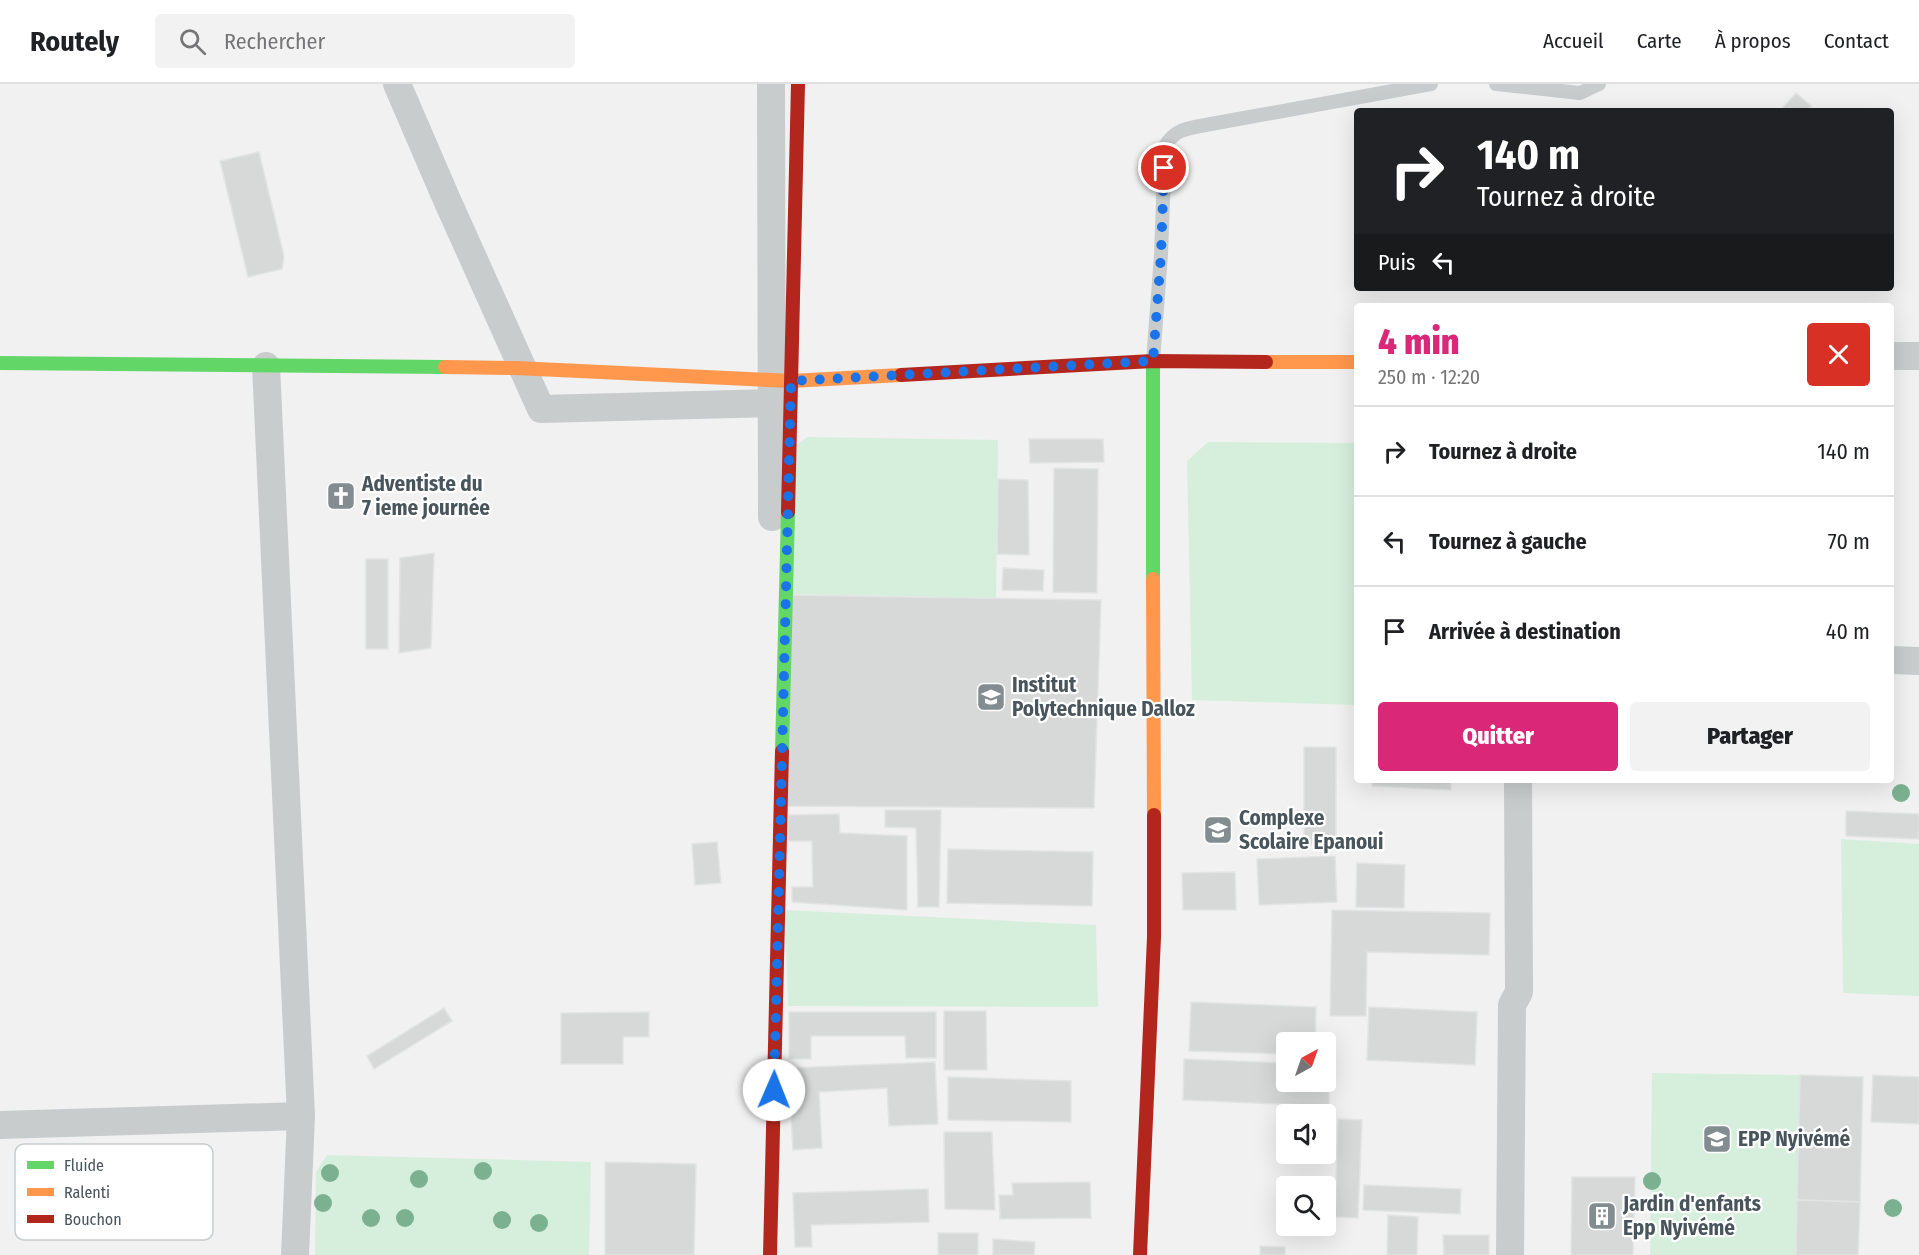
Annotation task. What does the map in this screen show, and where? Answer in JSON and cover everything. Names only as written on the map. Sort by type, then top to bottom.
[{"type":"street","points":[[397,84],[451,210],[542,409],[772,403]]},
{"type":"street","points":[[402,84],[516,368]]},
{"type":"street","points":[[769,1255],[771,84]]},
{"type":"street","points":[[769,1255],[798,84]]},
{"type":"street","points":[[1894,356],[1919,356]]},
{"type":"street","points":[[1140,1255],[1154,937],[1153,361]]},
{"type":"street","points":[[0,363],[516,368],[791,381],[1153,361],[1354,362]]},
{"type":"street","points":[[266,366],[301,1116],[295,1255]]},
{"type":"street","points":[[1894,660],[1919,661]]},
{"type":"street","points":[[1510,1255],[1512,1005],[1519,992],[1518,783]]},
{"type":"street","points":[[0,1125],[301,1116]]},
{"type":"lane","points":[[1153,361],[1161,255],[1165,146],[1171,136],[1180,130],[1431,84]]},
{"type":"lane","points":[[1497,84],[1580,93],[1599,84]]},
{"type":"green space","points":[[807,437],[998,440],[996,598],[788,594],[792,449]]},
{"type":"green space","points":[[1208,442],[1354,443],[1354,705],[1192,700],[1187,461]]},
{"type":"green space","points":[[1841,839],[1919,844],[1919,996],[1843,993]]},
{"type":"green space","points":[[785,910],[1096,925],[1098,1007],[788,1006]]},
{"type":"green space","points":[[1652,1073],[1800,1075],[1796,1255],[1650,1255]]},
{"type":"green space","points":[[327,1155],[591,1162],[589,1255],[315,1255],[316,1172]]},
{"type":"building","points":[[1796,93],[1811,106],[1809,108],[1783,108]]},
{"type":"building","points":[[259,152],[284,256],[282,269],[248,277],[220,161]]},
{"type":"building","points":[[1029,439],[1103,439],[1104,462],[1030,463]]},
{"type":"building","points":[[1054,468],[1098,469],[1097,593],[1053,592]]},
{"type":"building","points":[[998,479],[1028,480],[1029,555],[997,554]]},
{"type":"building","points":[[434,553],[431,648],[399,653],[400,558]]},
{"type":"building","points":[[366,559],[388,559],[388,649],[366,649]]},
{"type":"building","points":[[1003,568],[1044,570],[1043,591],[1002,590]]},
{"type":"building","points":[[788,595],[1101,600],[1094,808],[786,806]]},
{"type":"building","points":[[1304,747],[1336,747],[1336,845],[1304,845]]},
{"type":"building","points":[[1372,783],[1451,783],[1451,790],[1372,786]]},
{"type":"building","points":[[885,810],[941,810],[939,907],[918,907],[916,828],[885,827]]},
{"type":"building","points":[[1846,811],[1919,814],[1919,839],[1846,836]]},
{"type":"building","points":[[839,814],[840,833],[907,836],[907,910],[792,902],[792,887],[813,887],[812,841],[788,841],[788,815]]},
{"type":"building","points":[[717,842],[721,883],[695,885],[692,844]]},
{"type":"building","points":[[948,849],[1093,852],[1092,906],[947,903]]},
{"type":"building","points":[[1335,856],[1337,902],[1259,905],[1257,859]]},
{"type":"building","points":[[1357,863],[1405,865],[1404,908],[1356,907]]},
{"type":"building","points":[[1235,872],[1236,910],[1183,910],[1182,873]]},
{"type":"building","points":[[1332,910],[1490,913],[1489,955],[1367,952],[1366,1016],[1330,1016]]},
{"type":"building","points":[[1191,1002],[1316,1007],[1315,1032],[1276,1032],[1276,1054],[1189,1051]]},
{"type":"building","points":[[1369,1007],[1477,1012],[1475,1065],[1367,1060]]},
{"type":"building","points":[[444,1008],[452,1021],[374,1069],[367,1056]]},
{"type":"building","points":[[944,1011],[986,1011],[987,1070],[944,1070]]},
{"type":"building","points":[[649,1012],[649,1037],[623,1037],[623,1064],[561,1064],[561,1013]]},
{"type":"building","points":[[789,1012],[936,1012],[936,1058],[906,1058],[905,1036],[811,1036],[811,1059],[789,1059]]},
{"type":"building","points":[[1184,1059],[1276,1063],[1276,1092],[1329,1092],[1329,1104],[1183,1100]]},
{"type":"building","points":[[935,1062],[938,1124],[889,1126],[887,1088],[819,1092],[822,1148],[793,1150],[788,1068]]},
{"type":"building","points":[[1800,1075],[1863,1077],[1860,1202],[1797,1200]]},
{"type":"building","points":[[1873,1075],[1919,1077],[1919,1124],[1871,1122]]},
{"type":"building","points":[[948,1077],[1071,1081],[1071,1122],[948,1120]]},
{"type":"building","points":[[1338,1119],[1362,1120],[1358,1218],[1336,1217]]},
{"type":"building","points":[[944,1132],[992,1132],[995,1210],[945,1209]]},
{"type":"building","points":[[605,1162],[696,1164],[694,1255],[605,1255]]},
{"type":"building","name":"Jardin d'enfants Epp Nyivémé","points":[[1572,1177],[1635,1177],[1633,1255],[1571,1255]]},
{"type":"building","points":[[1090,1182],[1091,1218],[1000,1219],[999,1195],[1013,1195],[1012,1183]]},
{"type":"building","points":[[1364,1185],[1461,1189],[1460,1214],[1363,1210]]},
{"type":"building","points":[[928,1189],[929,1222],[811,1225],[812,1247],[795,1247],[793,1193]]},
{"type":"building","points":[[1797,1200],[1860,1202],[1858,1255],[1796,1255]]},
{"type":"building","points":[[1388,1215],[1418,1217],[1417,1255],[1387,1255]]},
{"type":"building","points":[[938,1233],[978,1233],[978,1255],[938,1255]]},
{"type":"building","points":[[1443,1235],[1489,1235],[1489,1255],[1444,1255]]},
{"type":"building","points":[[993,1239],[1035,1242],[1034,1255],[993,1255]]},
{"type":"building","points":[[1260,1246],[1285,1247],[1285,1255],[1260,1255]]},
{"type":"traffic: fast","points":[[1153,361],[1153,579]]},
{"type":"traffic: fast","points":[[0,363],[445,367]]},
{"type":"traffic: fast","points":[[782,751],[788,512]]},
{"type":"traffic: slow","points":[[1266,362],[1354,362]]},
{"type":"traffic: slow","points":[[445,367],[516,368],[791,381],[901,375]]},
{"type":"traffic: slow","points":[[1153,579],[1154,815]]},
{"type":"traffic: jam","points":[[788,512],[798,84]]},
{"type":"traffic: jam","points":[[901,375],[1153,361],[1266,362]]},
{"type":"traffic: jam","points":[[770,1255],[782,751]]},
{"type":"traffic: jam","points":[[1140,1255],[1154,937],[1154,815]]},
{"type":"place","name":"Adventiste du 7 ieme journée","points":[[341,496]]},
{"type":"place","name":"Institut Polytechnique Dalloz","points":[[991,697]]},
{"type":"place","name":"Complexe Scolaire Epanoui","points":[[1218,830]]},
{"type":"place","name":"EPP Nyivémé","points":[[1717,1139]]},
{"type":"place","name":"Jardin d'enfants Epp Nyivémé","points":[[1602,1216]]},
{"type":"route","points":[[774,1090],[791,381],[1153,361],[1161,255],[1164,168]]}]
